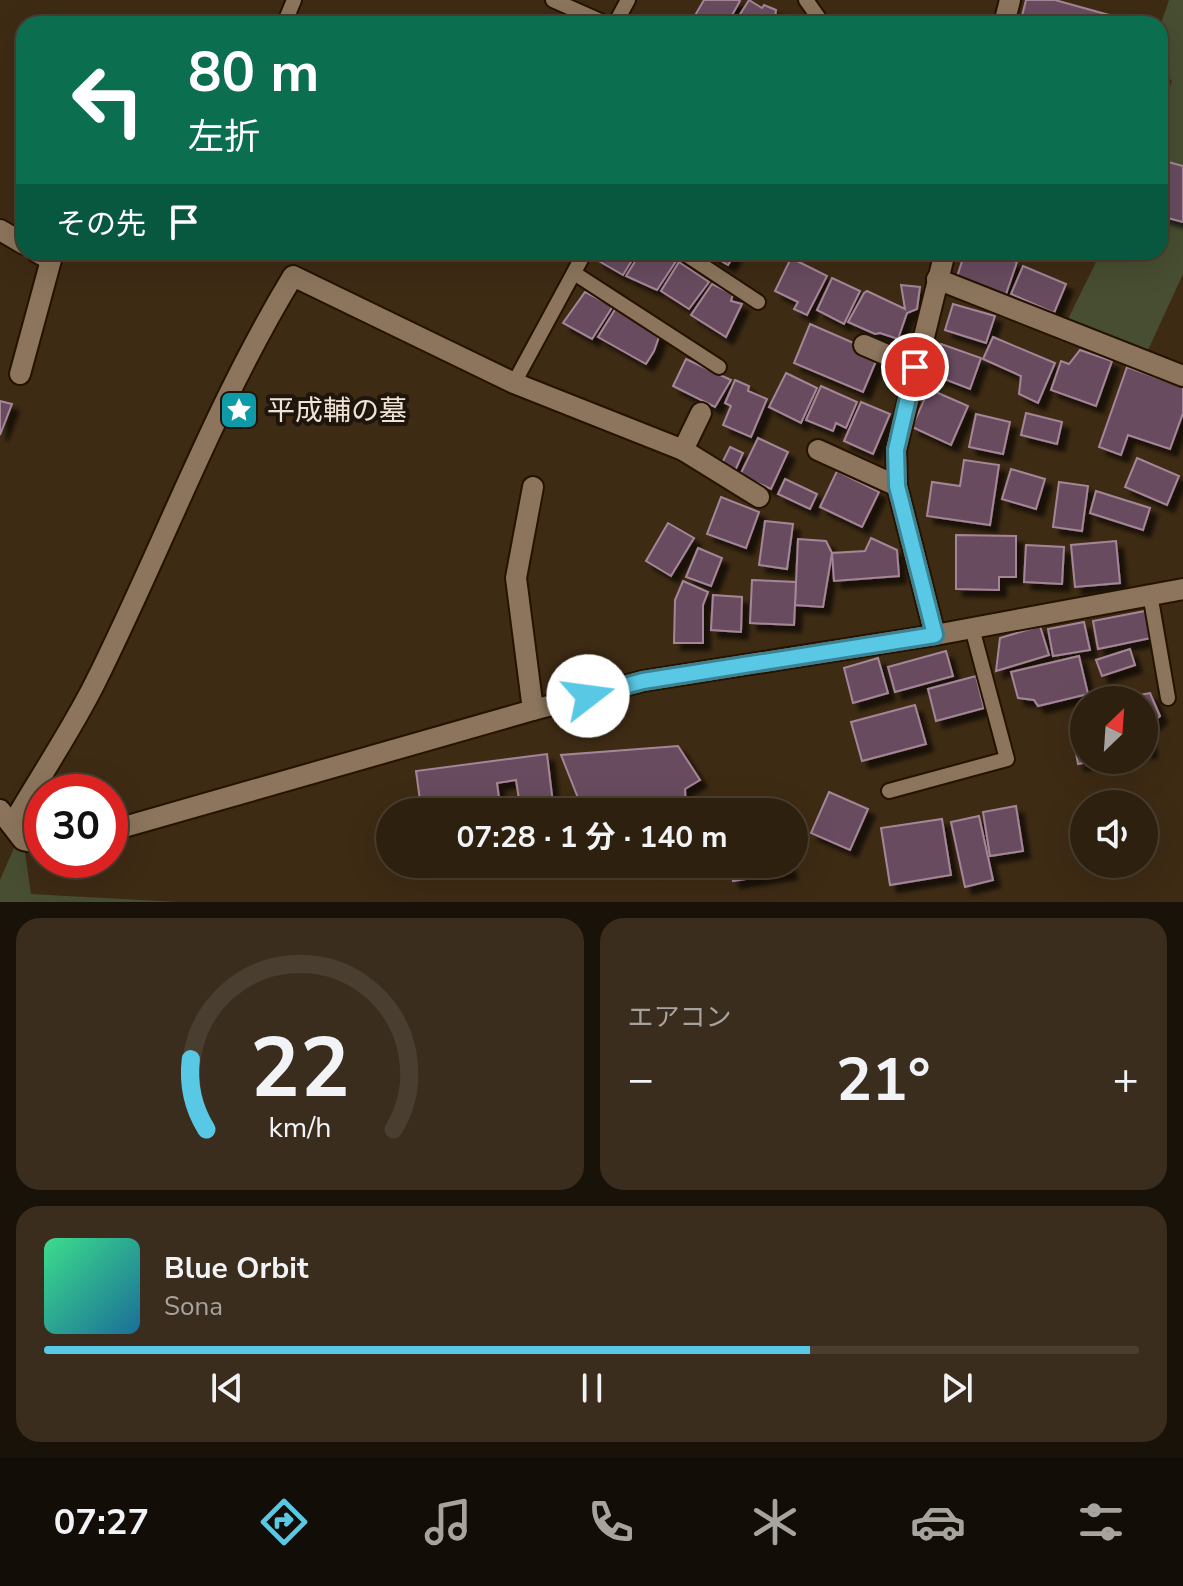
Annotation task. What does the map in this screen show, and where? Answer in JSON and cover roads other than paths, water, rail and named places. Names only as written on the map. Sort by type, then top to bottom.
[{"type":"street","points":[[20,374],[51,260]]},
{"type":"street","points":[[935,635],[897,486],[896,450],[943,260]]},
{"type":"street","points":[[24,840],[6,817],[94,685],[202,445],[260,330],[293,276],[514,383],[683,450],[759,497]]},
{"type":"street","points":[[937,279],[1183,376]]},
{"type":"street","points":[[864,345],[915,367]]},
{"type":"street","points":[[683,450],[701,413]]},
{"type":"street","points":[[818,450],[897,486]]},
{"type":"street","points":[[533,487],[516,578],[533,710]]},
{"type":"street","points":[[128,826],[643,681],[935,635],[1183,589]]},
{"type":"lane","points":[[553,0],[589,16]]},
{"type":"lane","points":[[514,383],[578,260]]},
{"type":"lane","points":[[694,260],[758,302]]},
{"type":"lane","points":[[574,273],[719,367]]},
{"type":"lane","points":[[1150,594],[1168,698]]},
{"type":"lane","points":[[889,791],[1007,759],[972,628]]},
{"type":"place","name":"平成輔の墓","points":[[239,410]]}]
